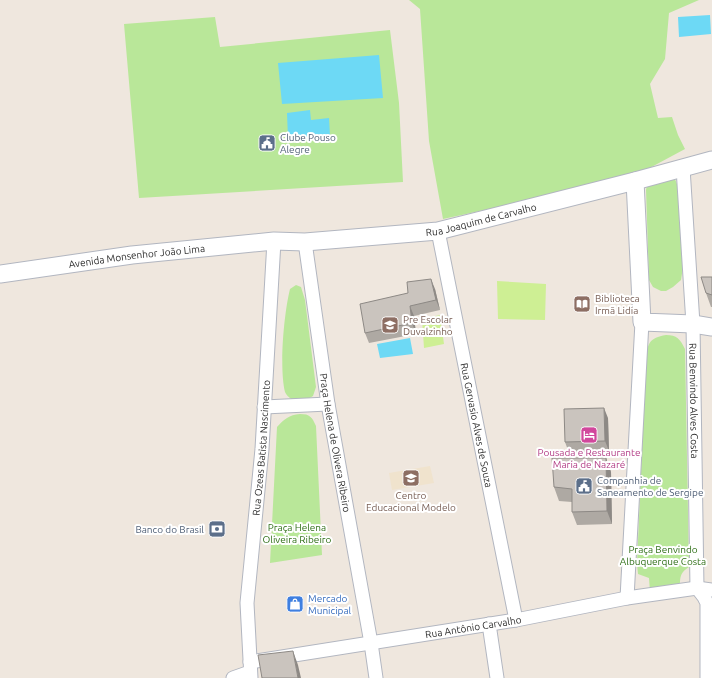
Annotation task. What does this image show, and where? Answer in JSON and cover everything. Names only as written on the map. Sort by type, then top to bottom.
[{"type":"street","name":"Rua Joaquim de Carvalho","points":[[274,241],[305,242],[438,231],[712,160]]},
{"type":"street","name":"Rua Benvindo Alves Costa","points":[[683,168],[693,324],[697,588],[707,603],[707,678]]},
{"type":"street","points":[[627,598],[642,322],[635,181]]},
{"type":"street","name":"Rua Gervasio Alves de Souza","points":[[438,231],[516,620]]},
{"type":"street","name":"Avenida Monsenhor João Lima","points":[[0,274],[132,255],[274,241]]},
{"type":"street","name":"Rua Ozeas Batista Nascimento","points":[[251,671],[247,603],[249,570],[262,449],[274,241]]},
{"type":"street","name":"Praça Helena de Olivera Ribeiro","points":[[305,242],[328,404],[376,678]]},
{"type":"street","points":[[642,322],[693,324],[712,327]]},
{"type":"street","points":[[264,408],[328,404]]},
{"type":"street","name":"Rua Antônio Carvalho","points":[[233,678],[251,671],[371,643],[516,620],[627,598],[697,588],[712,590]]},
{"type":"street","points":[[489,624],[497,678]]},
{"type":"shaded area","name":"Centro Educacional Modelo","points":[[430,466],[434,483],[392,490],[389,473]]},
{"type":"green space","points":[[409,0],[699,0],[669,13],[665,59],[650,84],[658,118],[672,117],[678,135],[685,149],[631,178],[443,219],[429,141],[420,9]]},
{"type":"green space","name":"Clube Pouso Alegre","points":[[215,17],[220,47],[390,30],[399,103],[403,182],[139,198],[124,24]]},
{"type":"green space","points":[[673,174],[680,192],[683,267],[681,280],[666,291],[661,291],[653,287],[649,280],[646,190],[647,185]]},
{"type":"green space","points":[[497,281],[546,284],[545,320],[498,319]]},
{"type":"green space","points":[[296,285],[301,287],[305,300],[316,387],[313,396],[306,400],[291,399],[285,393],[283,381],[282,355],[286,312],[290,289]]},
{"type":"green space","points":[[440,315],[444,344],[424,348],[422,319]]},
{"type":"green space","name":"Praça Benvindo Albuquerque Costa","points":[[666,335],[678,338],[685,349],[689,567],[682,574],[680,579],[680,589],[650,592],[649,578],[638,574],[637,564],[646,358],[650,342],[660,336]]},
{"type":"green space","name":"Praça Helena Oliveira Ribeiro","points":[[300,414],[310,417],[316,426],[322,555],[270,563],[277,427],[287,418]]},
{"type":"water","points":[[710,15],[711,34],[679,37],[678,17]]},
{"type":"water","points":[[379,55],[383,98],[282,104],[278,63]]},
{"type":"water","points":[[310,110],[311,120],[329,118],[330,136],[288,139],[287,113]]},
{"type":"water","points":[[410,338],[413,354],[380,358],[377,344]]},
{"type":"building","points":[[701,277],[712,277],[712,295],[706,293]]},
{"type":"building","points":[[431,279],[436,300],[410,306],[412,323],[365,333],[360,304],[408,293],[407,282]]},
{"type":"building","name":"Pousada e Restaurante Maria de Nazaré","points":[[604,408],[605,441],[565,442],[564,409]]},
{"type":"building","points":[[552,458],[606,458],[607,511],[572,512],[572,489],[554,487]]},
{"type":"building","points":[[293,651],[298,678],[262,678],[258,655]]},
{"type":"place","name":"Clube Pouso Alegre","points":[[267,143]]},
{"type":"place","name":"Biblioteca Irmã Lidia","points":[[582,304]]},
{"type":"place","name":"Pre Escolar Duvalzinho","points":[[390,325]]},
{"type":"place","name":"Pousada e Restaurante Maria de Nazaré","points":[[589,435]]},
{"type":"place","name":"Centro Educacional Modelo","points":[[411,478]]},
{"type":"place","name":"Companhia de Saneamento de Sergipe","points":[[584,486]]},
{"type":"place","name":"Banco do Brasil","points":[[217,529]]},
{"type":"place","name":"Mercado Municipal","points":[[295,604]]}]
